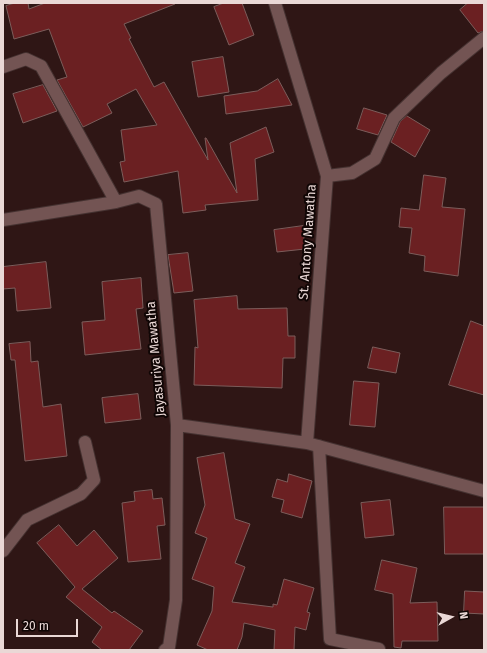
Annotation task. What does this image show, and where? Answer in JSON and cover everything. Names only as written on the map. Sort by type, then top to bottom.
[{"type":"street","name":"St. Antony Mawatha","points":[[275,3],[327,176],[307,443]]},
{"type":"street","points":[[327,176],[352,173],[375,159],[394,118],[441,73],[484,38]]},
{"type":"street","points":[[3,67],[26,59],[41,66],[116,202]]},
{"type":"street","name":"Jayasuriya Mawatha","points":[[3,220],[116,202],[139,196],[156,204],[177,426],[307,443],[484,491]]},
{"type":"street","points":[[169,649],[176,600],[177,426]]},
{"type":"street","points":[[3,551],[28,520],[81,494],[94,480],[84,442]]},
{"type":"street","points":[[320,446],[330,639],[379,649]]},
{"type":"building","points":[[15,3],[28,3],[29,9],[45,3],[175,3],[124,24],[131,38],[129,39],[154,87],[164,82],[208,160],[205,138],[237,193],[230,143],[266,127],[274,152],[255,159],[258,200],[205,205],[206,210],[183,213],[178,171],[124,182],[120,162],[125,161],[121,130],[157,125],[136,89],[107,104],[112,113],[83,127],[57,80],[67,77],[49,29],[14,39],[6,6]]},
{"type":"building","points":[[224,3],[242,3],[254,35],[229,45],[214,7]]},
{"type":"building","points":[[468,3],[484,3],[484,31],[478,33],[460,10]]},
{"type":"building","points":[[223,57],[229,92],[198,97],[192,62]]},
{"type":"building","points":[[278,79],[292,105],[226,114],[224,96],[257,91]]},
{"type":"building","points":[[43,85],[57,111],[23,123],[13,94]]},
{"type":"building","points":[[364,108],[387,115],[378,135],[357,129]]},
{"type":"building","points":[[407,116],[430,130],[415,157],[391,142],[400,122]]},
{"type":"building","points":[[424,175],[446,178],[442,207],[465,209],[458,276],[424,271],[425,256],[409,253],[412,228],[399,227],[401,208],[419,210]]},
{"type":"building","points":[[303,226],[305,249],[277,252],[274,230]]},
{"type":"building","points":[[188,253],[193,291],[174,293],[168,255]]},
{"type":"building","points":[[46,262],[51,308],[17,311],[15,288],[3,289],[3,267]]},
{"type":"building","points":[[141,278],[143,308],[136,309],[141,349],[85,355],[82,322],[105,320],[102,282]]},
{"type":"building","points":[[237,296],[238,309],[287,308],[288,336],[295,336],[295,358],[283,358],[282,388],[194,385],[195,347],[198,348],[194,300]]},
{"type":"building","points":[[471,321],[484,326],[484,395],[449,385]]},
{"type":"building","points":[[30,342],[31,362],[38,361],[43,407],[61,404],[67,456],[25,461],[15,360],[11,360],[9,344]]},
{"type":"building","points":[[373,347],[400,353],[396,373],[368,368]]},
{"type":"building","points":[[354,381],[379,383],[375,427],[350,425]]},
{"type":"building","points":[[138,394],[141,419],[105,423],[102,398]]},
{"type":"building","points":[[224,453],[235,519],[250,524],[235,563],[245,567],[232,602],[273,607],[273,604],[277,605],[284,579],[314,588],[307,612],[310,613],[306,630],[295,627],[294,650],[274,650],[275,630],[244,623],[242,637],[237,650],[208,650],[197,645],[212,611],[214,587],[192,579],[207,538],[195,533],[205,505],[197,458]]},
{"type":"building","points":[[289,474],[312,481],[302,518],[281,512],[284,500],[272,497],[277,479],[287,482]]},
{"type":"building","points":[[152,490],[153,499],[162,498],[165,525],[157,526],[161,559],[128,562],[122,503],[135,501],[134,492]]},
{"type":"building","points":[[390,500],[394,535],[365,538],[361,503]]},
{"type":"building","points":[[444,507],[484,507],[484,554],[445,554]]},
{"type":"building","points":[[59,525],[77,546],[94,530],[118,558],[82,589],[112,613],[114,611],[143,631],[129,650],[102,650],[92,642],[102,627],[66,597],[75,587],[37,543]]},
{"type":"building","points":[[382,560],[417,568],[410,603],[437,602],[438,641],[402,641],[401,648],[394,647],[393,594],[375,590]]},
{"type":"building","points":[[465,591],[484,592],[484,614],[464,613]]}]
